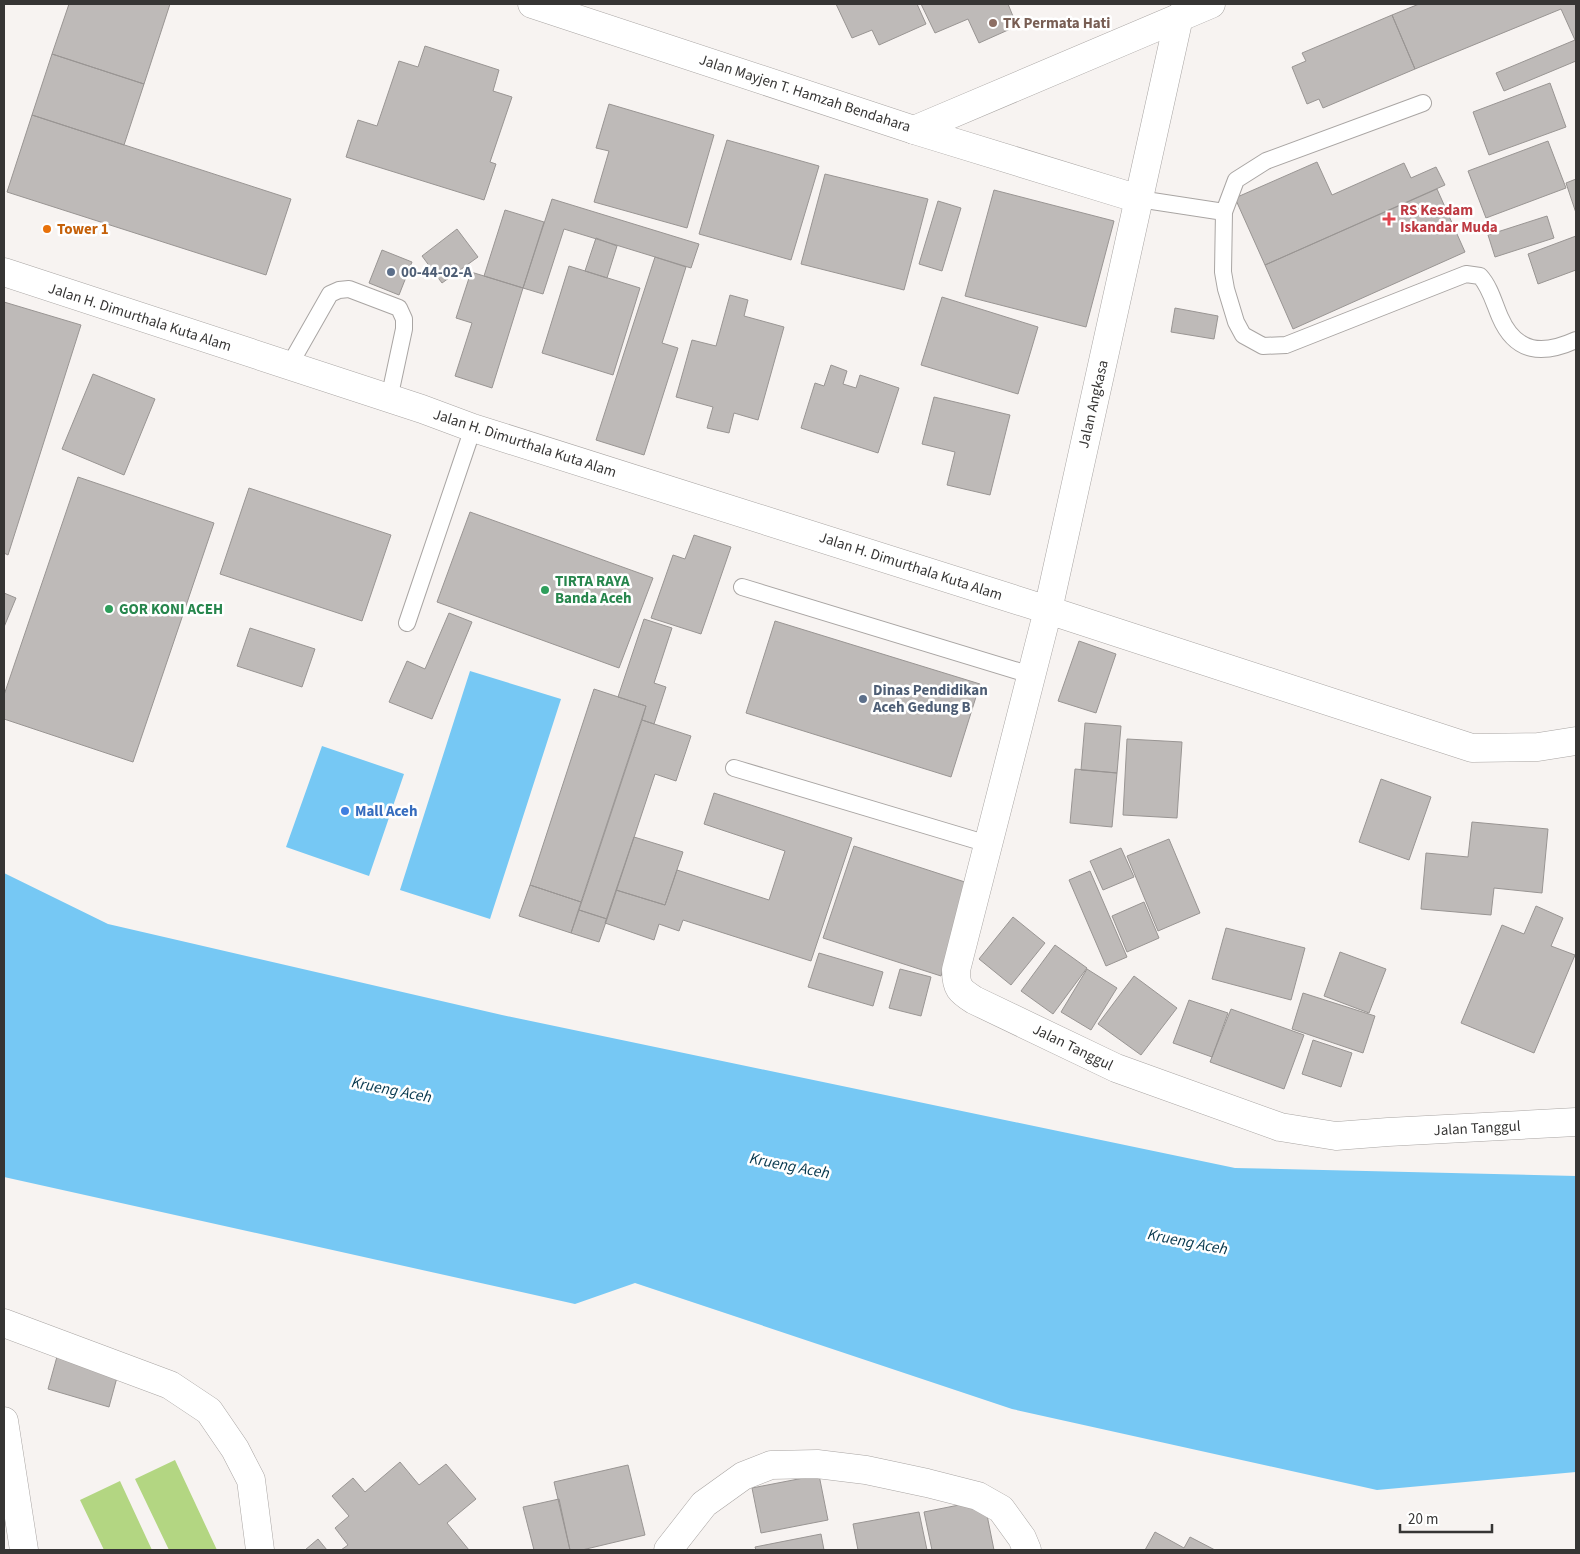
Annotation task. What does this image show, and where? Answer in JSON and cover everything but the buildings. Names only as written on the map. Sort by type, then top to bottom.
[{"type":"street","name":"Jalan Mayjen T. Hamzah Bendahara","points":[[532,4],[914,130],[1211,4]]},
{"type":"street","name":"Jalan Angkasa","points":[[1048,610],[1179,18]]},
{"type":"street","points":[[914,130],[1139,199]]},
{"type":"street","name":"Jalan H. Dimurthala Kuta Alam","points":[[4,272],[422,409],[473,428],[1048,610],[1472,748],[1538,747],[1576,741]]},
{"type":"street","name":"Jalan Tanggul","points":[[1048,610],[956,970],[956,981],[961,991],[974,1000],[1116,1068],[1280,1127],[1336,1136],[1576,1122]]},
{"type":"street","points":[[4,1323],[170,1385],[209,1411],[235,1448],[251,1480],[260,1550]]},
{"type":"street","points":[[4,1421],[24,1550]]},
{"type":"street","points":[[668,1550],[704,1504],[743,1476],[771,1465],[817,1464],[866,1470],[978,1496],[1001,1509],[1022,1538],[1027,1550]]},
{"type":"lane","points":[[1423,104],[1266,161],[1236,180],[1224,212],[1223,272],[1236,322],[1243,335],[1264,346],[1286,346],[1466,274],[1480,276],[1486,283],[1501,319],[1516,342],[1539,350],[1561,347],[1576,340]]},
{"type":"lane","points":[[1139,199],[1224,212]]},
{"type":"lane","points":[[289,366],[330,294],[339,290],[350,289],[399,308],[404,319],[404,329],[389,399]]},
{"type":"lane","points":[[407,623],[473,428]]},
{"type":"lane","points":[[742,587],[1031,675]]},
{"type":"lane","points":[[734,768],[988,844]]},
{"type":"green space","points":[[175,1460],[217,1550],[169,1550],[135,1479]]},
{"type":"green space","points":[[120,1481],[152,1550],[104,1550],[80,1500]]},
{"type":"water","points":[[470,671],[561,699],[490,919],[400,890]]},
{"type":"water","points":[[322,746],[404,774],[369,876],[286,847]]},
{"type":"water","name":"Krueng Aceh","points":[[4,873],[108,924],[502,1015],[1235,1168],[1576,1176],[1576,1472],[1377,1490],[1012,1409],[635,1283],[575,1304],[4,1177]]},
{"type":"place","name":"TK Permata Hati","points":[[993,23]]},
{"type":"place","name":"RS Kesdam Iskandar Muda","points":[[1389,219]]},
{"type":"place","name":"Tower 1","points":[[47,229]]},
{"type":"place","name":"00-44-02-A","points":[[391,272]]},
{"type":"place","name":"TIRTA RAYA Banda Aceh","points":[[545,590]]},
{"type":"place","name":"GOR KONI ACEH","points":[[109,609]]},
{"type":"place","name":"Dinas Pendidikan Aceh Gedung B","points":[[863,699]]},
{"type":"place","name":"Mall Aceh","points":[[345,811]]}]
